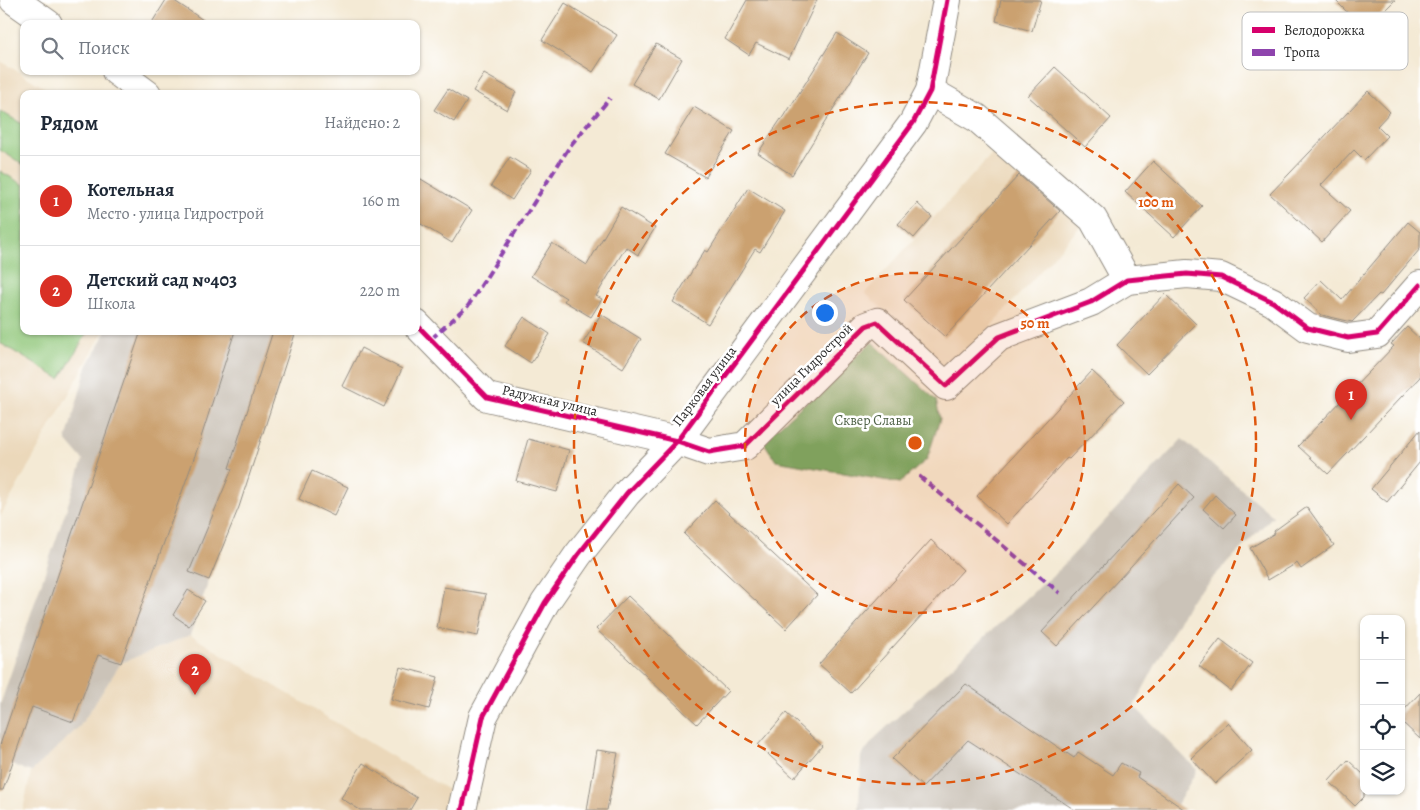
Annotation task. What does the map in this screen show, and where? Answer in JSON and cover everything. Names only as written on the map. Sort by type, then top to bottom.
[{"type":"street","points":[[14,0],[42,20]]},
{"type":"street","name":"Парковая улица","points":[[462,810],[483,717],[545,603],[578,555],[627,493],[677,441],[913,123],[930,91],[947,0]]},
{"type":"street","points":[[121,75],[142,90]]},
{"type":"street","points":[[930,91],[977,118],[1093,219],[1127,280]]},
{"type":"street","name":"улица Гидрострой","points":[[677,441],[709,452],[745,446],[866,326],[877,322],[946,386],[999,337],[1091,302],[1127,280],[1187,274],[1222,277],[1272,302],[1308,328],[1348,338],[1377,334],[1420,285]]},
{"type":"street","name":"Радужная улица","points":[[420,328],[488,397],[677,441]]},
{"type":"shaded area","points":[[0,61],[20,73],[20,75],[23,75],[48,90],[20,90],[20,335],[102,335],[0,517]]},
{"type":"shaded area","points":[[1000,145],[1086,220],[957,364],[949,368],[943,366],[865,293]]},
{"type":"shaded area","points":[[104,335],[295,335],[240,503],[209,580],[190,635],[121,663],[80,726],[31,772],[0,760],[0,705],[83,460],[66,440],[87,367]]},
{"type":"shaded area","points":[[1182,439],[1273,516],[1189,602],[1134,706],[1197,770],[1174,810],[859,810],[861,756],[876,737],[1052,577]]},
{"type":"shaded area","points":[[190,635],[450,791],[446,810],[23,810],[31,772],[80,726],[121,663]]},
{"type":"green space","points":[[0,111],[20,123],[20,162],[0,150]]},
{"type":"green space","points":[[0,171],[20,183],[20,335],[86,335],[60,379],[0,343]]},
{"type":"green space","name":"Сквер Славы","points":[[872,342],[936,400],[940,419],[927,459],[900,483],[776,461],[763,441]]},
{"type":"building","points":[[166,0],[173,0],[203,20],[154,20]]},
{"type":"building","points":[[747,0],[817,0],[789,59],[756,43],[749,55],[725,39]]},
{"type":"building","points":[[1001,0],[1041,0],[1032,31],[996,21]]},
{"type":"building","points":[[1335,0],[1395,0],[1383,12],[1347,12]]},
{"type":"building","points":[[565,3],[617,35],[593,72],[542,40]]},
{"type":"building","points":[[837,33],[868,53],[792,175],[758,153],[782,120]]},
{"type":"building","points":[[656,44],[682,59],[659,99],[632,84]]},
{"type":"building","points":[[1055,67],[1111,118],[1085,147],[1028,96]]},
{"type":"building","points":[[484,74],[516,92],[507,110],[473,91]]},
{"type":"building","points":[[448,89],[467,101],[454,122],[434,110]]},
{"type":"building","points":[[1368,91],[1390,112],[1377,126],[1387,136],[1364,160],[1354,150],[1321,185],[1350,211],[1322,242],[1270,194]]},
{"type":"building","points":[[694,107],[734,131],[705,177],[665,154]]},
{"type":"building","points":[[510,157],[531,170],[512,200],[491,186]]},
{"type":"building","points":[[1153,161],[1202,206],[1174,237],[1125,192]]},
{"type":"building","points":[[1019,175],[1060,211],[945,337],[904,300]]},
{"type":"building","points":[[420,178],[472,210],[452,243],[420,223]]},
{"type":"building","points":[[748,188],[785,211],[760,252],[755,249],[708,324],[673,302],[705,250],[708,252]]},
{"type":"building","points":[[917,203],[932,217],[914,238],[898,224]]},
{"type":"building","points":[[621,207],[655,228],[638,255],[626,247],[596,296],[602,299],[591,317],[564,301],[566,298],[531,276],[552,243],[587,265]]},
{"type":"building","points":[[1408,222],[1420,232],[1420,249],[1381,295],[1379,294],[1352,322],[1322,315],[1304,298],[1321,280],[1342,300]]},
{"type":"building","points":[[1165,294],[1196,324],[1147,374],[1117,345]]},
{"type":"building","points":[[601,314],[641,339],[623,368],[583,343]]},
{"type":"building","points":[[524,317],[550,334],[531,363],[505,346]]},
{"type":"building","points":[[1407,327],[1420,339],[1420,377],[1328,474],[1298,446],[1394,346],[1391,344]]},
{"type":"building","points":[[140,335],[234,335],[198,447],[121,663],[98,655],[73,722],[32,707],[3,790],[0,790],[0,745]]},
{"type":"building","points":[[272,335],[295,335],[239,507],[209,580],[189,572],[232,469],[229,468]]},
{"type":"building","points":[[361,348],[402,369],[384,407],[342,386]]},
{"type":"building","points":[[1092,371],[1124,401],[1069,459],[1067,458],[1007,524],[977,496]]},
{"type":"building","points":[[1420,430],[1420,462],[1387,502],[1371,489]]},
{"type":"building","points":[[528,439],[569,450],[557,492],[516,481]]},
{"type":"building","points":[[312,471],[348,487],[334,516],[299,499]]},
{"type":"building","points":[[1179,484],[1194,498],[1057,646],[1042,632]]},
{"type":"building","points":[[1215,495],[1236,515],[1224,528],[1203,509]]},
{"type":"building","points":[[715,500],[817,595],[786,629],[684,534]]},
{"type":"building","points":[[1307,507],[1334,545],[1301,569],[1297,563],[1268,580],[1250,548],[1275,533],[1274,531]]},
{"type":"building","points":[[931,540],[963,570],[851,693],[819,664]]},
{"type":"building","points":[[444,587],[486,594],[478,636],[437,628]]},
{"type":"building","points":[[188,590],[205,601],[189,626],[173,615]]},
{"type":"building","points":[[628,596],[728,691],[697,724],[596,629]]},
{"type":"building","points":[[1220,639],[1252,663],[1231,691],[1199,666]]},
{"type":"building","points":[[400,667],[438,677],[429,709],[391,699]]},
{"type":"building","points":[[966,684],[1074,758],[1078,752],[1113,775],[1121,763],[1139,773],[1137,777],[1185,810],[1075,810],[968,740],[923,787],[892,759]]},
{"type":"building","points":[[1420,693],[1420,739],[1405,725],[1405,709]]},
{"type":"building","points":[[786,713],[822,746],[794,778],[758,745]]},
{"type":"building","points":[[1228,723],[1252,750],[1215,784],[1191,758]]},
{"type":"building","points":[[597,750],[618,753],[607,810],[587,810]]},
{"type":"building","points":[[1348,760],[1360,771],[1360,795],[1364,795],[1364,797],[1355,806],[1329,781]]},
{"type":"building","points":[[363,763],[417,798],[410,810],[360,810],[341,798]]},
{"type":"marked path","points":[[431,339],[468,306],[570,146],[610,98]]},
{"type":"marked path","points":[[919,476],[1060,593]]},
{"type":"cycle path","points":[[462,810],[483,717],[545,603],[578,555],[627,493],[677,441],[913,123],[930,91],[947,0]]},
{"type":"cycle path","points":[[420,328],[487,397],[677,441],[709,452],[745,446],[866,326],[877,322],[946,386],[999,337],[1091,302],[1127,280],[1187,274],[1221,277],[1273,302],[1308,328],[1348,338],[1377,334],[1420,285]]},
{"type":"place","name":"Котельная","points":[[1351,420]]},
{"type":"place","name":"Детский сад №403","points":[[195,695]]}]
